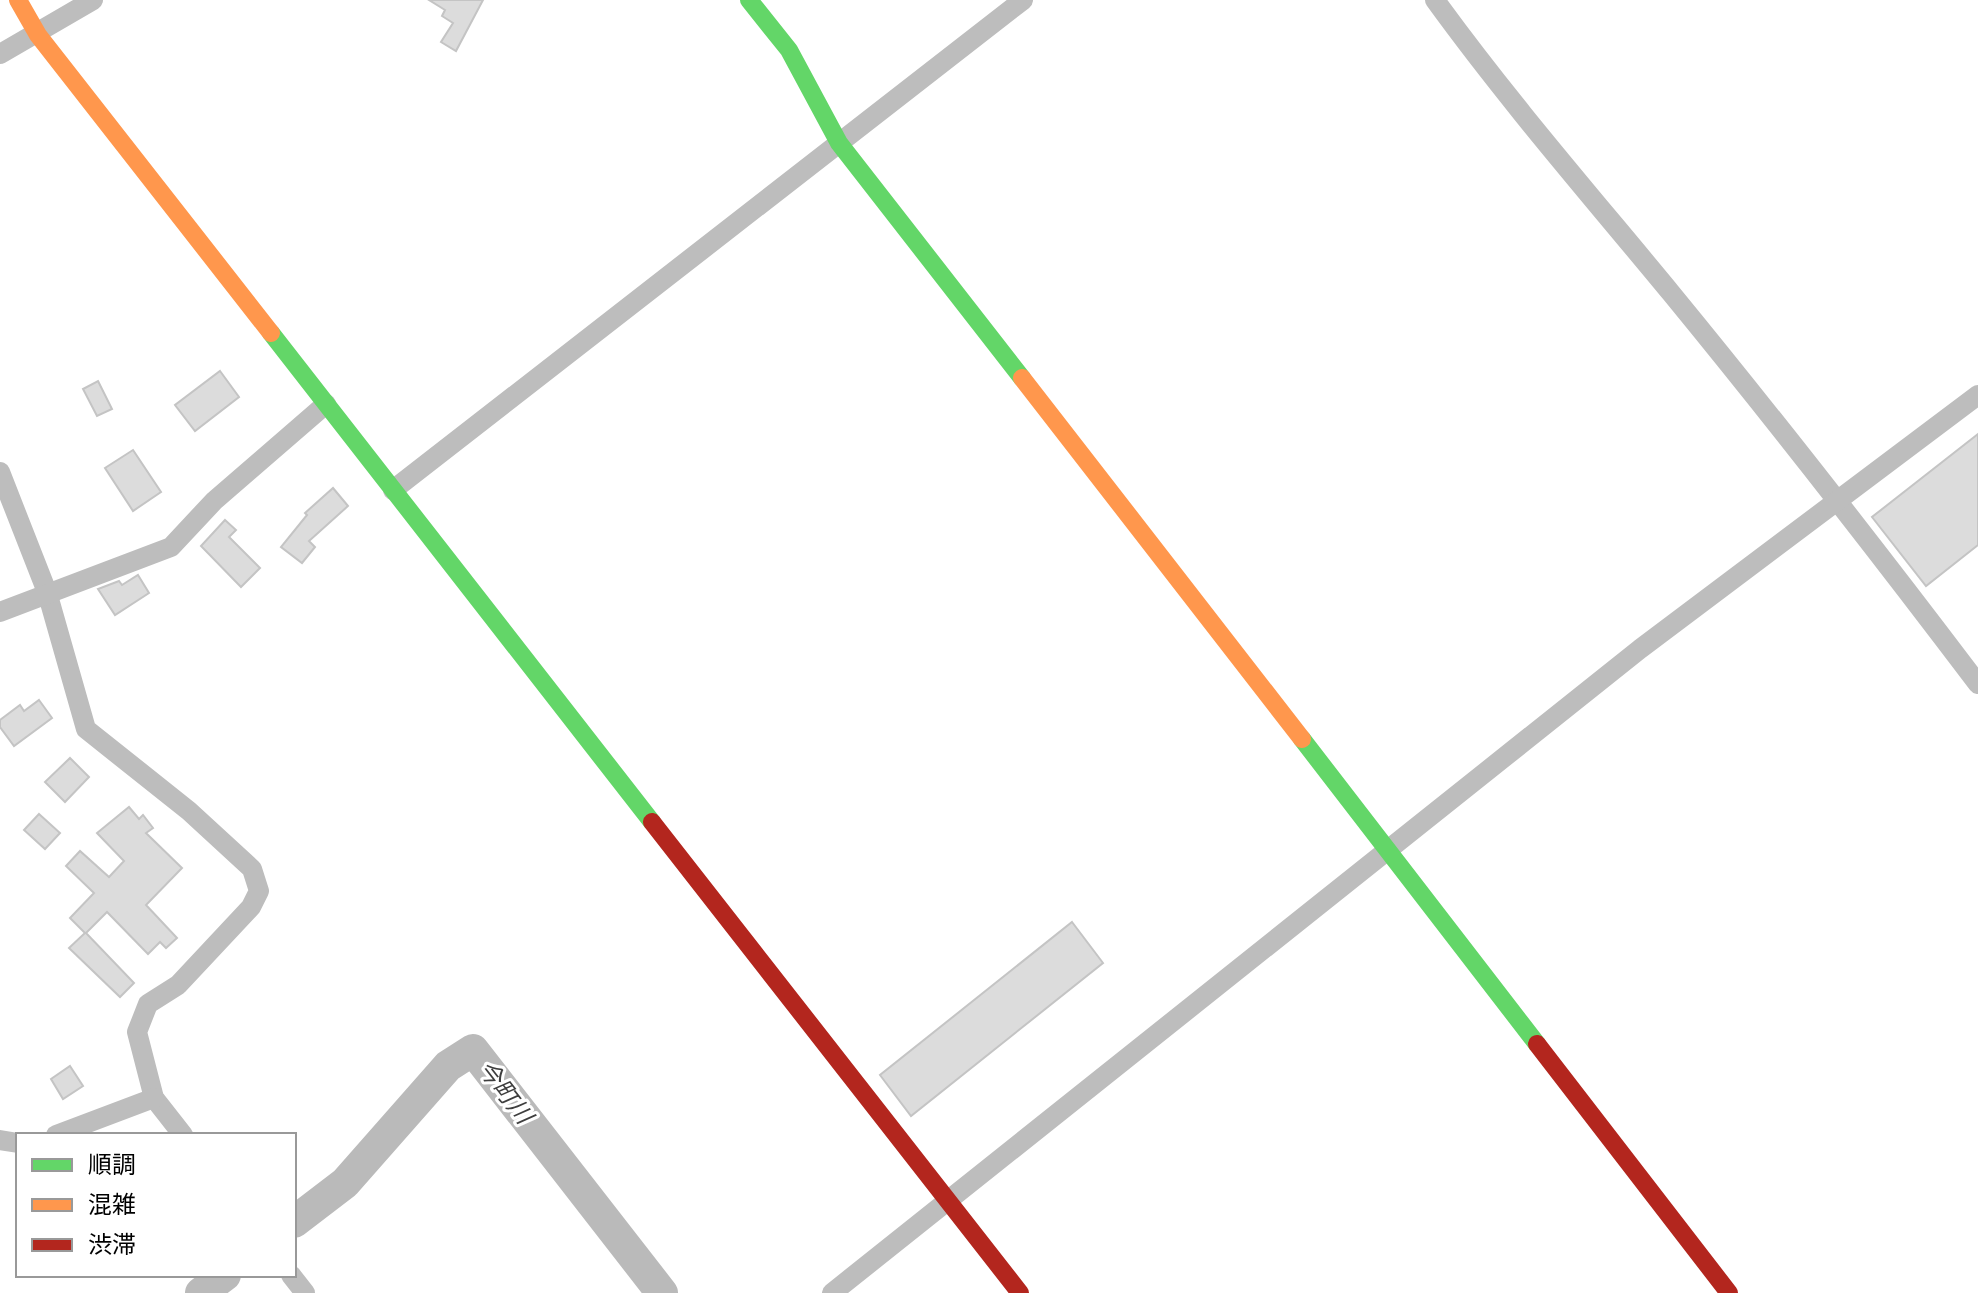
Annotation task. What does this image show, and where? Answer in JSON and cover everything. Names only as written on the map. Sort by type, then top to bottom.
[{"type":"street","points":[[18,0],[38,35],[1020,1293]]},
{"type":"street","points":[[0,54],[38,35],[93,0]]},
{"type":"street","points":[[749,0],[789,50],[839,143],[1302,742],[1390,850],[1729,1293]]},
{"type":"street","points":[[393,490],[1023,0]]},
{"type":"street","points":[[1435,0],[1499,88],[1672,295],[1978,684]]},
{"type":"street","points":[[832,1293],[1640,649],[1978,395]]},
{"type":"street","points":[[0,612],[171,547],[214,501],[326,404]]},
{"type":"street","points":[[0,472],[47,592],[86,729],[189,811],[252,869],[259,891],[251,907],[178,985],[148,1004],[137,1032],[154,1098],[181,1133]]},
{"type":"street","points":[[61,1133],[154,1098]]},
{"type":"street","points":[[293,1277],[305,1293]]},
{"type":"building","points":[[429,0],[483,0],[456,51],[441,42],[453,23],[442,16],[445,10]]},
{"type":"building","points":[[220,371],[239,397],[195,431],[175,405]]},
{"type":"building","points":[[98,381],[112,409],[97,416],[83,389]]},
{"type":"building","points":[[1978,434],[1978,545],[1926,586],[1872,517]]},
{"type":"building","points":[[133,450],[161,492],[133,511],[105,468]]},
{"type":"building","points":[[333,488],[348,506],[309,541],[315,547],[302,563],[281,547],[307,515],[305,513]]},
{"type":"building","points":[[225,520],[236,530],[229,537],[260,568],[241,587],[201,546]]},
{"type":"building","points":[[138,575],[149,593],[115,615],[98,589],[119,581],[122,585]]},
{"type":"building","points":[[39,700],[52,718],[14,746],[0,727],[0,720],[20,705],[24,711]]},
{"type":"building","points":[[70,758],[89,777],[65,802],[45,782]]},
{"type":"building","points":[[129,807],[139,819],[143,815],[153,828],[146,833],[182,868],[146,905],[177,938],[166,948],[160,942],[148,954],[107,912],[86,933],[134,983],[120,997],[69,948],[85,933],[70,918],[94,893],[66,866],[80,851],[109,877],[124,861],[97,833]]},
{"type":"building","points":[[39,814],[60,833],[45,849],[24,830]]},
{"type":"building","points":[[1072,922],[1103,963],[911,1116],[880,1075]]},
{"type":"building","points":[[70,1066],[83,1086],[63,1099],[51,1079]]},
{"type":"waterway","name":"今町川","points":[[296,1220],[345,1183],[448,1066],[473,1050],[662,1293]]},
{"type":"waterway","name":"今町川","points":[[201,1293],[222,1277]]},
{"type":"traffic: fast","points":[[749,0],[789,50],[839,143],[1022,378]]},
{"type":"traffic: fast","points":[[271,333],[652,822]]},
{"type":"traffic: fast","points":[[1302,739],[1537,1044]]},
{"type":"traffic: slow","points":[[18,0],[38,35],[271,333]]},
{"type":"traffic: slow","points":[[1022,378],[1302,739]]},
{"type":"traffic: jam","points":[[652,822],[1020,1293]]},
{"type":"traffic: jam","points":[[1537,1044],[1729,1293]]}]
